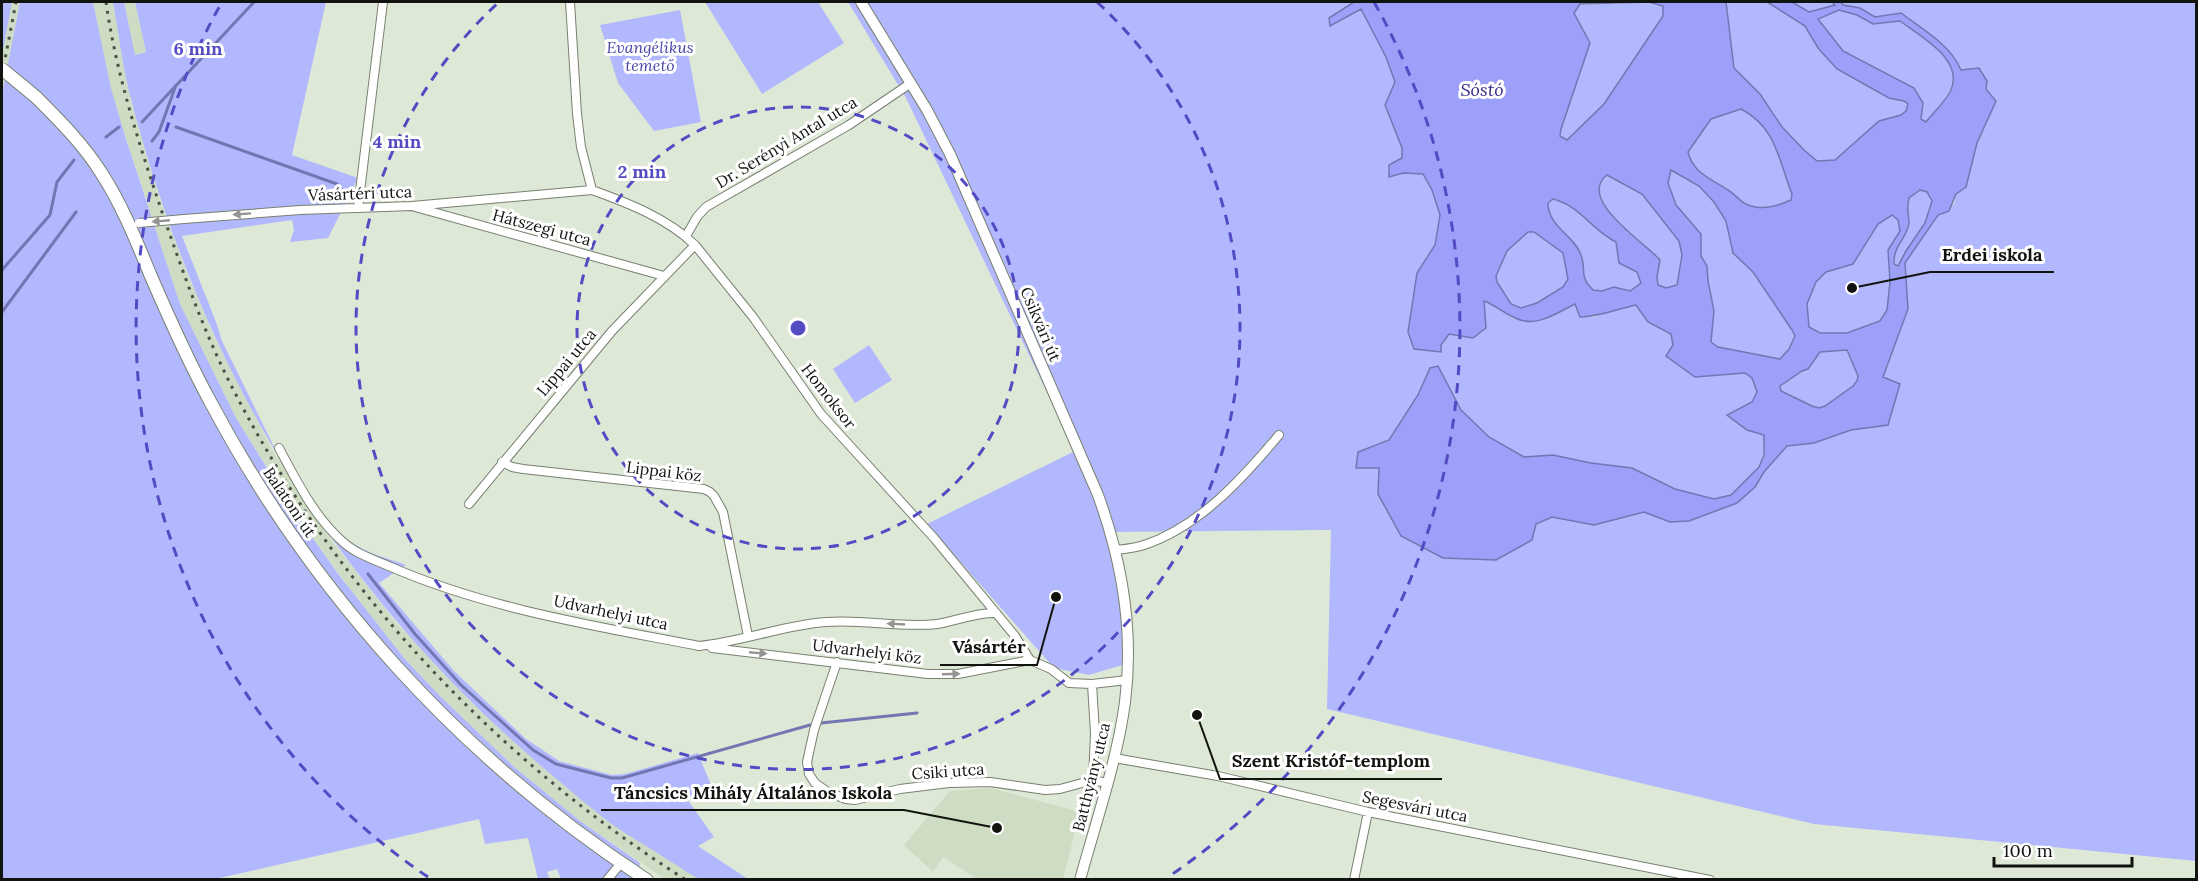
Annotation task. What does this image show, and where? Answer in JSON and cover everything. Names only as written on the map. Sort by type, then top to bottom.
[{"type":"main road","name":"Balatoni út","points":[[2,69],[36,97],[67,128],[94,162],[134,223],[193,369],[229,437],[275,511],[321,577],[392,662],[466,737],[552,812],[621,863],[647,879]]},
{"type":"street","points":[[358,208],[383,2]]},
{"type":"street","points":[[570,2],[577,114],[581,147],[592,190]]},
{"type":"street","name":"Csikvári út","points":[[861,2],[911,82],[945,145],[978,215],[1098,495],[1116,550],[1126,619],[1127,680]]},
{"type":"street","name":"Dr. Serényi Antal utca","points":[[686,236],[706,207],[849,125],[911,82]]},
{"type":"street","name":"Vásártéri utca","points":[[134,223],[300,210],[412,206],[592,190]]},
{"type":"street","name":"Homoksor","points":[[592,190],[634,206],[686,236],[747,309],[821,414],[934,538],[996,613],[1030,660],[1051,669],[1069,683],[1092,684],[1127,680]]},
{"type":"street","name":"Hátszegi utca","points":[[412,206],[664,276]]},
{"type":"street","name":"Lippai utca","points":[[469,504],[612,331],[695,246]]},
{"type":"street","points":[[1116,550],[1144,545],[1189,521],[1239,479],[1279,435]]},
{"type":"street","name":"Udvarhelyi utca","points":[[279,448],[311,503],[344,543],[425,582],[542,613],[699,646],[719,644],[748,636],[818,623],[851,621],[937,624],[996,613]]},
{"type":"street","name":"Lippai köz","points":[[502,462],[523,469],[710,492],[723,512],[748,636]]},
{"type":"street","name":"Udvarhelyi köz","points":[[699,646],[909,673],[958,674],[1030,660]]},
{"type":"street","name":"Csiki utca","points":[[837,663],[814,730],[807,762],[809,774],[814,783],[828,792],[855,800],[892,790],[949,783],[990,783],[1045,790],[1060,789],[1093,780],[1107,783]]},
{"type":"street","name":"Batthyány utca","points":[[1080,879],[1114,758],[1127,680]]},
{"type":"street","points":[[1092,684],[1095,733],[1093,780]]},
{"type":"street","name":"Segesvári utca","points":[[1114,758],[1218,776],[1368,812],[1710,879]]},
{"type":"street","points":[[1354,879],[1368,812]]},
{"type":"street","points":[[607,879],[621,863]]},
{"type":"shaded area","points":[[12,2],[20,2],[2,94],[2,56]]},
{"type":"shaded area","points":[[93,2],[113,2],[131,101],[160,200],[187,273],[215,338],[273,451],[328,536],[398,625],[612,824],[700,879],[665,879],[580,821],[513,766],[404,658],[374,622],[302,523],[236,418],[180,304],[111,88]]},
{"type":"shaded area","points":[[124,2],[135,2],[146,52],[134,55]]},
{"type":"shaded area","points":[[991,788],[1080,812],[1063,879],[977,879],[943,857],[933,872],[904,845],[950,791]]},
{"type":"green space","points":[[2,2],[12,2],[2,56]]},
{"type":"green space","points":[[20,2],[93,2],[111,88],[180,304],[236,418],[302,523],[339,575],[404,658],[513,766],[580,821],[640,863],[638,879],[561,879],[557,869],[547,872],[550,879],[538,879],[528,838],[485,844],[479,819],[215,879],[2,880],[2,94]]},
{"type":"green space","points":[[113,2],[124,2],[135,55],[146,52],[135,2],[326,2],[292,155],[358,178],[328,238],[290,242],[294,230],[292,220],[182,236],[222,341],[275,449],[283,446],[321,512],[342,535],[360,548],[406,565],[379,583],[454,671],[526,739],[559,761],[612,775],[625,774],[698,753],[711,785],[687,799],[714,837],[698,846],[748,879],[714,880],[695,877],[610,823],[553,776],[476,706],[406,632],[344,555],[288,473],[240,387],[198,297],[162,203],[132,103]]},
{"type":"green space","points":[[705,2],[818,2],[844,43],[762,94]]},
{"type":"green space","points":[[848,2],[1354,2],[1329,17],[1330,25],[1361,9],[1386,57],[1395,82],[1385,105],[1402,149],[1402,158],[1389,165],[1390,177],[1403,173],[1423,174],[1432,190],[1440,215],[1435,245],[1417,273],[1408,332],[1441,345],[1448,334],[1483,301],[1495,305],[1514,319],[1576,304],[1580,317],[1595,317],[1608,311],[1636,305],[1648,322],[1671,334],[1673,345],[1695,377],[1745,373],[1752,378],[1757,392],[1752,402],[1747,430],[1764,435],[1764,443],[1760,464],[1749,480],[1764,472],[1787,446],[1814,443],[1851,430],[1888,425],[1900,384],[1883,377],[1908,309],[1905,263],[1938,215],[1954,204],[1956,194],[1966,187],[1977,143],[1996,102],[1901,13],[1875,17],[1860,8],[1843,5],[1841,2],[2196,2],[2196,861],[1814,824],[1327,709],[1331,530],[1112,532],[1129,663],[1089,675],[1054,668],[927,524],[1075,451],[906,98]]},
{"type":"green space","points":[[1649,2],[1663,6],[1663,16],[1604,104],[1567,140],[1560,136],[1590,43],[1574,13],[1579,5]]},
{"type":"green space","points":[[1726,2],[1767,2],[1805,26],[1818,48],[1889,98],[1908,104],[1906,111],[1901,115],[1879,121],[1835,160],[1817,161],[1782,127],[1760,94],[1734,68]]},
{"type":"green space","points":[[1792,2],[1832,2],[1835,5],[1809,12]]},
{"type":"green space","name":"Evangélikus temető","points":[[680,10],[701,122],[654,131],[618,83],[600,25]]},
{"type":"green space","points":[[1839,10],[1857,15],[1873,24],[1900,21],[1939,50],[1947,60],[1953,80],[1949,92],[1926,122],[1921,119],[1914,88],[1843,51],[1817,18]]},
{"type":"green space","points":[[1741,109],[1763,126],[1770,136],[1792,194],[1792,200],[1769,207],[1751,206],[1704,175],[1694,165],[1688,152],[1711,119]]},
{"type":"green space","points":[[1671,170],[1699,186],[1714,202],[1726,221],[1733,253],[1753,272],[1792,330],[1795,336],[1789,349],[1780,359],[1718,347],[1711,342],[1714,311],[1707,266],[1701,256],[1701,234],[1676,205],[1668,183]]},
{"type":"green space","points":[[1607,174],[1642,194],[1679,241],[1682,255],[1677,285],[1666,288],[1658,285],[1654,253],[1624,228],[1605,206],[1600,195],[1601,184]]},
{"type":"green space","points":[[1920,190],[1927,192],[1932,201],[1925,223],[1899,266],[1894,264],[1894,257],[1908,229],[1909,198]]},
{"type":"green space","points":[[1553,199],[1571,207],[1616,242],[1619,263],[1637,272],[1641,283],[1630,291],[1614,287],[1602,291],[1593,290],[1584,277],[1583,261],[1578,248],[1552,219],[1548,203]]},
{"type":"green space","points":[[1892,215],[1898,219],[1900,231],[1888,250],[1890,282],[1887,310],[1880,321],[1847,333],[1820,333],[1809,327],[1807,304],[1816,282],[1826,272],[1853,263],[1878,224]]},
{"type":"green space","points":[[1528,232],[1534,232],[1563,253],[1568,279],[1563,287],[1537,303],[1521,308],[1511,304],[1497,282],[1496,276],[1507,251]]},
{"type":"green space","points":[[869,345],[892,380],[855,403],[833,369]]},
{"type":"green space","points":[[1847,350],[1858,376],[1857,381],[1854,386],[1825,406],[1819,408],[1812,406],[1781,391],[1780,386],[1808,369],[1820,352]]},
{"type":"water","name":"Sóstó","points":[[1354,2],[1648,2],[1580,4],[1574,13],[1590,43],[1561,129],[1560,136],[1567,140],[1604,104],[1663,16],[1663,6],[1649,2],[1726,2],[1734,68],[1760,94],[1782,127],[1817,161],[1835,160],[1879,121],[1901,115],[1906,111],[1908,104],[1889,98],[1837,69],[1818,48],[1805,26],[1767,2],[1792,2],[1809,12],[1835,5],[1832,2],[1841,2],[1843,5],[1860,8],[1875,17],[1901,13],[1943,45],[1961,70],[1979,68],[1987,81],[1986,89],[1996,101],[1977,143],[1966,187],[1956,194],[1949,211],[1938,215],[1905,263],[1908,309],[1883,377],[1900,384],[1888,425],[1851,430],[1814,443],[1787,446],[1764,472],[1755,487],[1737,503],[1689,521],[1670,522],[1644,512],[1594,525],[1552,517],[1536,524],[1532,540],[1496,560],[1443,558],[1401,536],[1378,494],[1379,468],[1356,468],[1358,452],[1389,440],[1418,395],[1430,368],[1438,366],[1461,410],[1489,437],[1524,457],[1553,455],[1632,468],[1675,489],[1714,499],[1731,495],[1759,467],[1764,455],[1764,435],[1747,430],[1727,415],[1752,402],[1757,392],[1752,378],[1745,373],[1695,377],[1666,356],[1673,345],[1671,334],[1648,322],[1636,305],[1580,317],[1575,304],[1545,319],[1529,321],[1513,317],[1484,301],[1486,328],[1473,338],[1449,334],[1441,345],[1441,352],[1414,349],[1408,332],[1417,273],[1435,245],[1440,215],[1432,190],[1423,174],[1403,173],[1389,177],[1389,165],[1402,158],[1402,148],[1385,105],[1395,82],[1386,57],[1361,9],[1330,26],[1329,18]],"holes":[[[1839,10],[1857,15],[1873,24],[1900,21],[1939,50],[1947,60],[1952,70],[1953,80],[1950,92],[1926,122],[1921,119],[1923,103],[1914,88],[1843,51],[1818,19]],[[1741,109],[1762,125],[1769,135],[1792,194],[1791,200],[1764,207],[1746,204],[1698,170],[1688,152],[1711,119]],[[1671,170],[1699,186],[1714,202],[1726,221],[1733,253],[1753,272],[1792,330],[1795,336],[1789,349],[1780,359],[1718,347],[1711,342],[1714,311],[1707,266],[1701,256],[1701,234],[1676,205],[1668,183]],[[1607,175],[1642,194],[1679,241],[1682,255],[1677,285],[1666,288],[1658,285],[1660,260],[1616,220],[1600,196],[1600,185]],[[1920,190],[1927,192],[1932,201],[1925,223],[1898,266],[1894,264],[1894,257],[1908,229],[1909,198]],[[1553,199],[1578,212],[1616,242],[1619,263],[1637,272],[1641,283],[1630,291],[1614,287],[1602,291],[1593,290],[1584,277],[1583,260],[1578,248],[1552,219],[1548,203]],[[1892,215],[1898,220],[1900,231],[1888,250],[1890,282],[1887,310],[1880,321],[1847,333],[1820,333],[1809,327],[1807,304],[1816,282],[1826,272],[1853,264],[1878,224]],[[1528,232],[1534,232],[1563,253],[1568,279],[1563,287],[1537,303],[1521,308],[1511,304],[1497,282],[1496,276],[1507,251]],[[1847,350],[1858,376],[1853,386],[1819,408],[1781,391],[1780,386],[1808,369],[1820,352]]]},
{"type":"waterway","points":[[142,122],[254,2]]},
{"type":"waterway","points":[[152,141],[159,132],[176,85]]},
{"type":"waterway","points":[[106,137],[119,127]]},
{"type":"waterway","points":[[176,127],[337,184],[346,195]]},
{"type":"waterway","points":[[2,270],[50,215],[57,182],[74,160]]},
{"type":"waterway","points":[[2,312],[76,212]]},
{"type":"waterway","points":[[368,574],[415,634],[461,685],[533,750],[556,764],[611,778],[622,778],[810,725]]},
{"type":"waterway","points":[[821,723],[917,713]]},
{"type":"railway","points":[[2,75],[16,2]]},
{"type":"railway","points":[[106,2],[122,82],[153,186],[186,280],[222,368],[274,463],[321,534],[371,601],[427,664],[486,724],[550,780],[616,832],[686,880]]},
{"type":"place","name":"Erdei iskola","points":[[1852,288]]},
{"type":"place","name":"Vásártér","points":[[1056,597]]},
{"type":"place","name":"Szent Kristóf-templom","points":[[1197,715]]},
{"type":"place","name":"Táncsics Mihály Általános Iskola","points":[[997,828]]}]
